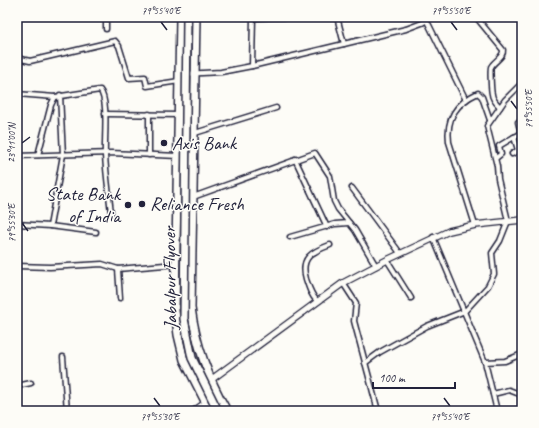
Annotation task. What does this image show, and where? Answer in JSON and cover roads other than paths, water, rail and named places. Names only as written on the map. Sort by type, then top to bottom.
[{"type":"main road","points":[[180,17],[176,310],[178,335],[184,360],[210,411]]},
{"type":"main road","name":"Jabalpur Flyover","points":[[187,17],[184,319],[192,358],[218,411]]},
{"type":"main road","points":[[196,17],[191,308],[198,347],[210,381],[227,411]]},
{"type":"street","points":[[106,17],[106,29]]},
{"type":"street","points":[[252,66],[253,18],[284,17]]},
{"type":"street","points":[[337,17],[344,44]]},
{"type":"street","points":[[17,58],[30,61],[114,41],[119,46],[129,78],[145,77],[147,86],[194,73],[220,72],[252,66],[388,34],[432,17]]},
{"type":"street","points":[[476,17],[503,50],[503,54],[489,72],[492,83],[491,94],[500,107]]},
{"type":"street","points":[[518,17],[522,23]]},
{"type":"street","points":[[426,19],[466,100]]},
{"type":"street","points":[[365,363],[380,352],[427,326],[465,311],[488,286],[494,274],[492,253],[500,241],[508,221],[496,158],[488,130],[488,123],[505,100],[522,83]]},
{"type":"street","points":[[17,94],[58,96],[100,90],[102,93],[105,114],[105,153],[111,213]]},
{"type":"street","points":[[475,226],[449,142],[447,128],[458,106],[478,93],[480,94],[490,120]]},
{"type":"street","points":[[50,226],[62,155],[58,96]]},
{"type":"street","points":[[38,155],[51,105],[58,96]]},
{"type":"street","points":[[194,133],[276,108]]},
{"type":"street","points":[[105,114],[178,115]]},
{"type":"street","points":[[149,114],[149,155]]},
{"type":"street","points":[[496,158],[501,154],[499,146],[521,134],[518,122],[522,119]]},
{"type":"street","points":[[512,154],[520,149],[514,137]]},
{"type":"street","points":[[17,156],[105,153],[194,158]]},
{"type":"street","points":[[193,196],[312,153],[317,155],[330,176],[334,201],[376,266]]},
{"type":"street","points":[[295,160],[327,228]]},
{"type":"street","points":[[352,188],[400,254]]},
{"type":"street","points":[[197,387],[210,381],[249,350],[343,283],[376,266],[433,237],[449,231],[522,220]]},
{"type":"street","points":[[290,237],[341,223],[349,223]]},
{"type":"street","points":[[17,224],[50,226],[96,232]]},
{"type":"street","points":[[433,237],[485,362],[497,411]]},
{"type":"street","points":[[317,301],[312,296],[309,287],[304,268],[305,261],[319,249],[330,245]]},
{"type":"street","points":[[388,260],[411,298]]},
{"type":"street","points":[[17,266],[50,267],[102,264],[118,269],[176,264]]},
{"type":"street","points":[[118,269],[120,298]]},
{"type":"street","points":[[343,283],[356,303],[354,321],[378,411]]},
{"type":"street","points":[[485,362],[505,361],[522,354]]},
{"type":"street","points":[[63,357],[67,411]]},
{"type":"street","points":[[17,386],[31,383]]},
{"type":"street","points":[[493,394],[509,390],[522,395]]},
{"type":"street","points":[[193,411],[217,394]]},
{"type":"place","name":"Axis Bank","points":[[164,143]]},
{"type":"place","name":"Reliance Fresh","points":[[142,204]]},
{"type":"place","name":"State Bank of India","points":[[128,205]]}]
